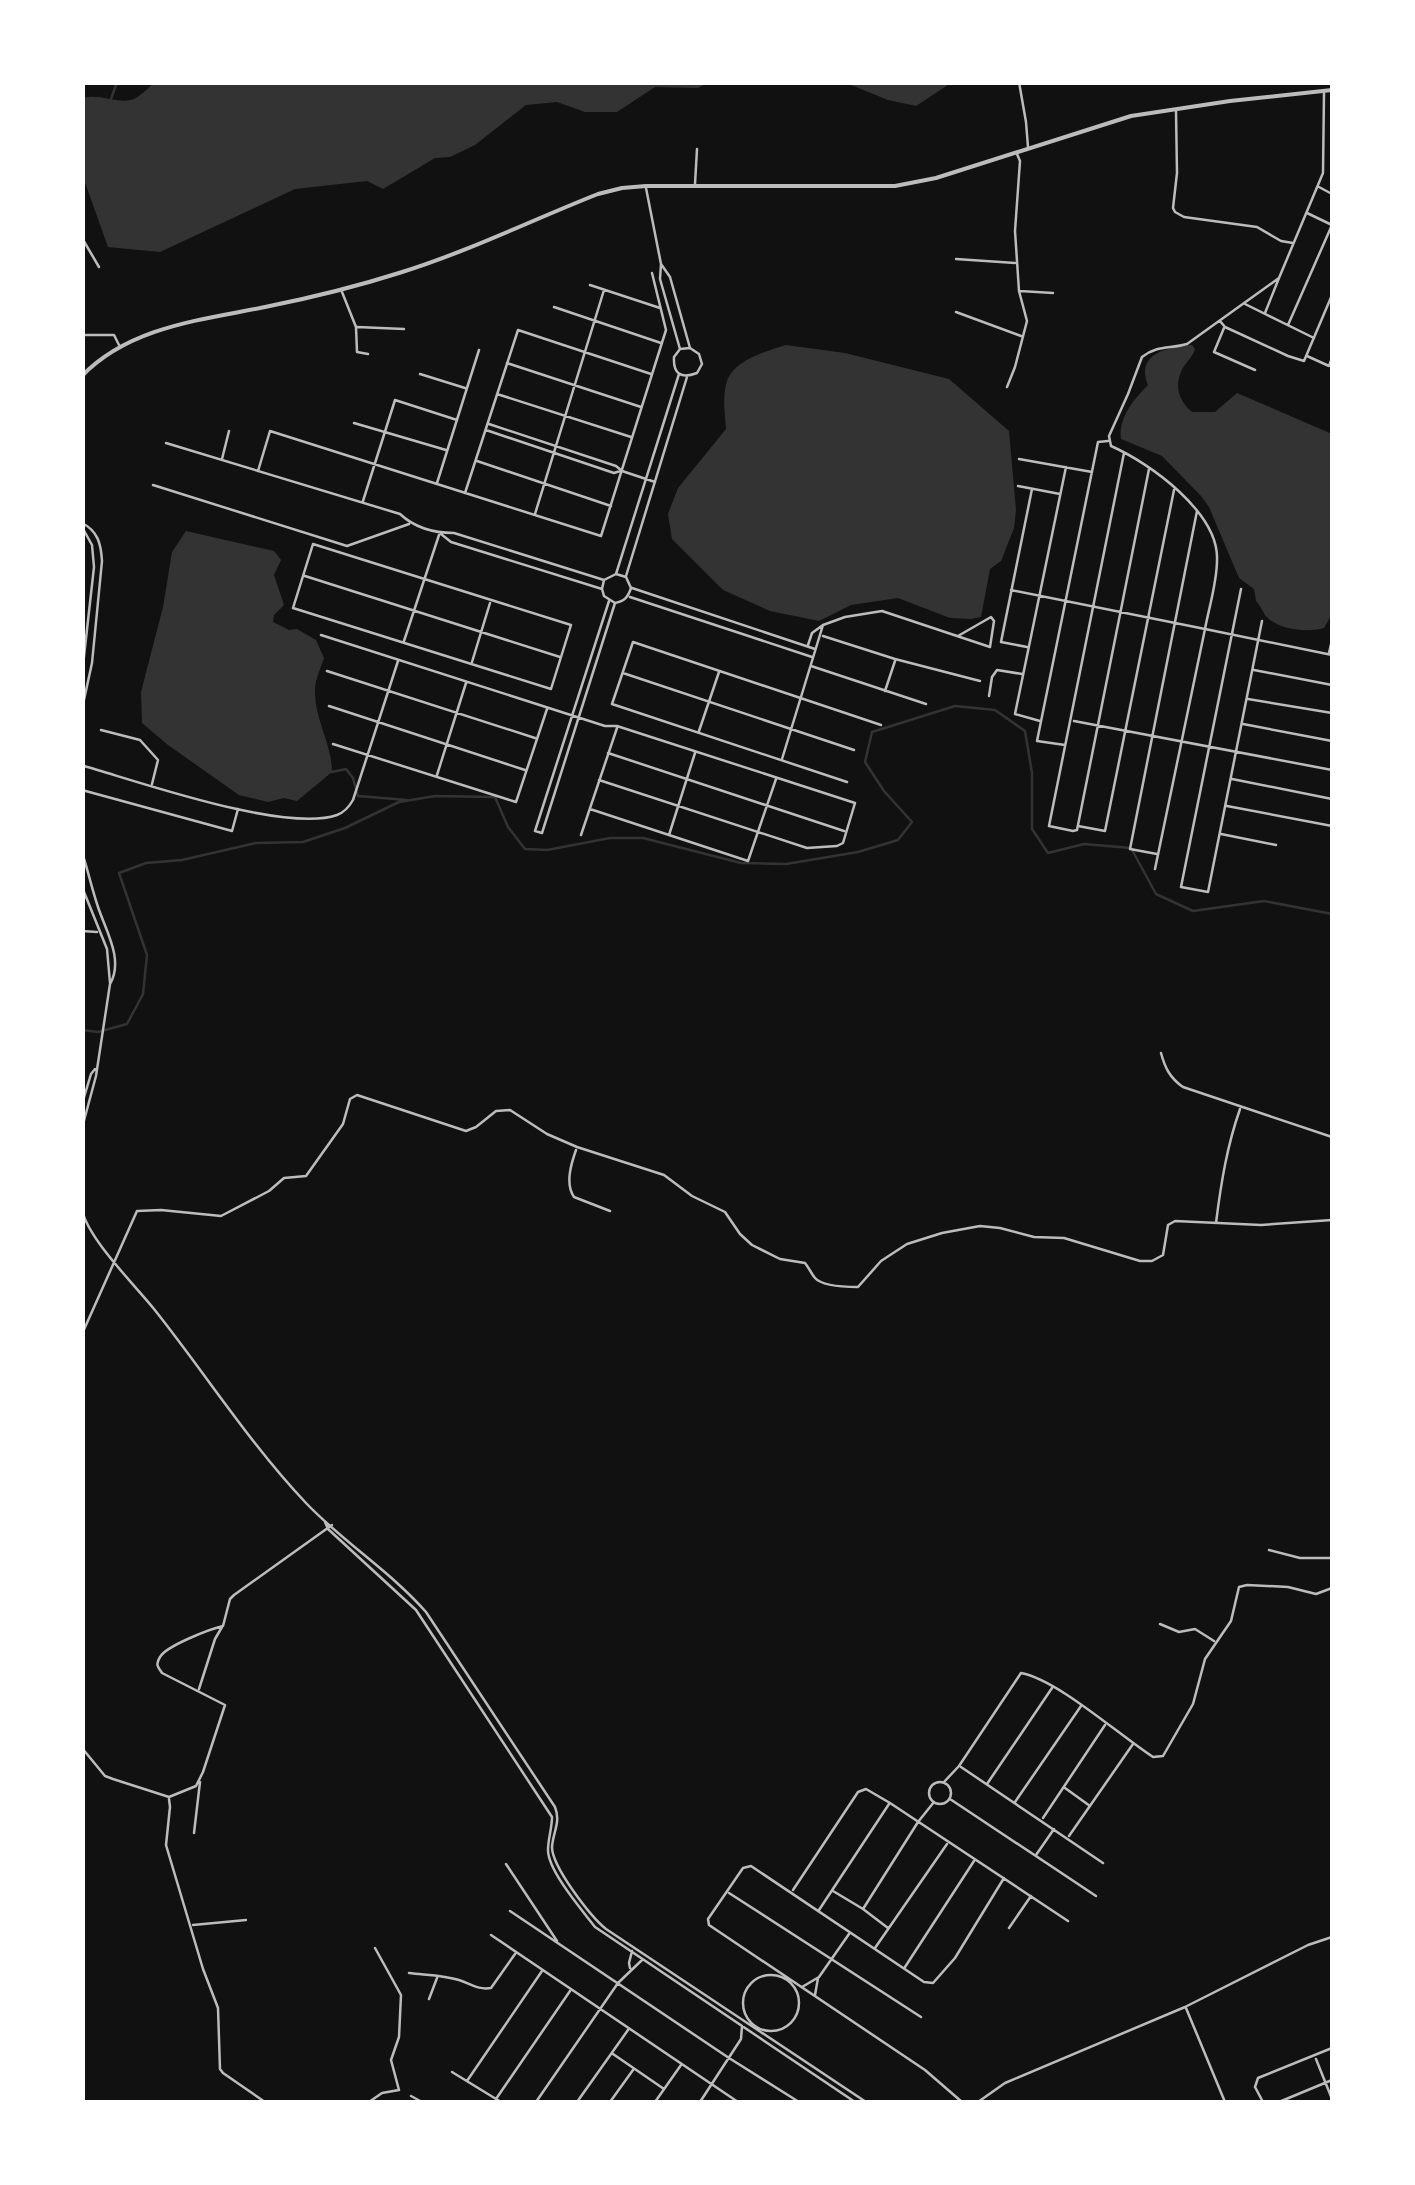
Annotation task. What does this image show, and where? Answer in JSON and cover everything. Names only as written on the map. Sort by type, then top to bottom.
[{"type":"street","points":[[1018,82],[1028,148]]},
{"type":"street","points":[[1306,94],[1307,82]]},
{"type":"street","points":[[82,376],[107,354],[151,332],[341,291],[453,255],[598,194],[622,188],[895,186],[936,178],[1130,116],[1332,90]]},
{"type":"street","points":[[1265,314],[1318,186],[1323,162],[1324,91]]},
{"type":"street","points":[[1176,109],[1175,212],[1184,217],[1257,227],[1269,236],[1293,243]]},
{"type":"street","points":[[695,186],[697,149]]},
{"type":"street","points":[[1007,387],[1026,315],[1019,291],[1015,231],[1020,161],[1017,152]]},
{"type":"street","points":[[646,186],[661,264],[660,279],[680,350]]},
{"type":"street","points":[[1318,186],[1332,194]]},
{"type":"street","points":[[1288,325],[1332,225],[1306,213]]},
{"type":"street","points":[[82,238],[99,267]]},
{"type":"street","points":[[956,259],[1017,264]]},
{"type":"street","points":[[661,264],[670,277],[690,348],[699,354],[702,364],[697,373],[687,377],[673,366],[674,356],[690,348]]},
{"type":"street","points":[[258,471],[270,432],[601,536],[666,330],[652,273]]},
{"type":"street","points":[[1156,868],[1218,560],[1211,535],[1197,511],[1150,468],[1111,446],[1108,436],[1142,357],[1163,346],[1187,344],[1280,278]]},
{"type":"street","points":[[590,285],[661,308]]},
{"type":"street","points":[[534,515],[604,290]]},
{"type":"street","points":[[341,291],[356,327],[357,352],[368,354]]},
{"type":"street","points":[[1019,291],[1053,293]]},
{"type":"street","points":[[1220,320],[1225,326],[1304,362],[1332,294]]},
{"type":"street","points":[[1243,304],[1314,338]]},
{"type":"street","points":[[554,307],[662,343]]},
{"type":"street","points":[[956,312],[1023,337]]},
{"type":"street","points":[[1225,326],[1214,352],[1256,370]]},
{"type":"street","points":[[356,327],[404,329]]},
{"type":"street","points":[[466,493],[518,330],[652,374]]},
{"type":"street","points":[[82,335],[114,335],[120,346]]},
{"type":"street","points":[[437,484],[479,350]]},
{"type":"street","points":[[1306,356],[1328,366],[1332,358]]},
{"type":"street","points":[[507,363],[642,407]]},
{"type":"street","points":[[420,374],[467,389]]},
{"type":"street","points":[[616,574],[679,374]]},
{"type":"street","points":[[604,580],[602,588],[609,601],[623,601],[628,596],[631,588],[626,577],[687,377]]},
{"type":"street","points":[[497,394],[632,438]]},
{"type":"street","points":[[363,503],[395,400],[457,420]]},
{"type":"street","points":[[354,422],[447,451]]},
{"type":"street","points":[[488,424],[655,482]]},
{"type":"street","points":[[486,430],[614,472],[622,471]]},
{"type":"street","points":[[221,460],[230,432]]},
{"type":"street","points":[[1066,745],[1037,741],[1098,442],[1109,441]]},
{"type":"street","points":[[166,443],[400,514],[410,524],[440,533],[454,533],[604,580],[616,574],[626,577]]},
{"type":"street","points":[[1124,452],[1050,826],[1077,830],[1150,468]]},
{"type":"street","points":[[1019,459],[1093,472]]},
{"type":"street","points":[[476,461],[610,506]]},
{"type":"street","points":[[1041,721],[1015,714],[1066,467]]},
{"type":"street","points":[[153,485],[347,546],[410,524]]},
{"type":"street","points":[[1018,486],[1060,494]]},
{"type":"street","points":[[1078,826],[1106,831],[1174,488]]},
{"type":"street","points":[[1028,648],[1001,642],[1032,489]]},
{"type":"street","points":[[1158,855],[1130,849],[1197,511]]},
{"type":"street","points":[[82,525],[92,545],[94,567],[83,668],[91,669]]},
{"type":"street","points":[[82,525],[93,529],[101,549],[91,669],[82,709]]},
{"type":"street","points":[[440,533],[451,542],[602,588]]},
{"type":"street","points":[[404,642],[440,533]]},
{"type":"street","points":[[313,544],[571,625],[551,689],[293,608],[303,576],[313,544]]},
{"type":"street","points":[[526,565],[529,557]]},
{"type":"street","points":[[303,576],[561,657]]},
{"type":"street","points":[[631,588],[816,649]]},
{"type":"street","points":[[1241,589],[1181,887],[1208,892],[1262,621]]},
{"type":"street","points":[[1012,590],[1331,655],[1332,640]]},
{"type":"street","points":[[628,596],[813,658]]},
{"type":"street","points":[[472,664],[491,600]]},
{"type":"street","points":[[609,601],[534,831],[542,833],[615,603]]},
{"type":"street","points":[[808,646],[812,632],[823,625],[882,611],[958,636],[990,646],[994,622],[990,618],[958,636]]},
{"type":"street","points":[[719,627],[722,618]]},
{"type":"street","points":[[781,760],[823,625]]},
{"type":"street","points":[[820,635],[980,681]]},
{"type":"street","points":[[321,636],[855,804],[843,843],[808,848],[599,780]]},
{"type":"street","points":[[790,650],[792,641]]},
{"type":"street","points":[[848,782],[612,704],[633,642],[881,725]]},
{"type":"street","points":[[885,691],[895,659]]},
{"type":"street","points":[[84,766],[238,809],[307,818],[338,814],[348,809],[353,800],[398,660]]},
{"type":"street","points":[[810,666],[926,704]]},
{"type":"street","points":[[989,696],[996,670],[1023,674]]},
{"type":"street","points":[[1253,670],[1332,685]]},
{"type":"street","points":[[327,671],[537,738]]},
{"type":"street","points":[[698,733],[719,671]]},
{"type":"street","points":[[622,673],[854,750]]},
{"type":"street","points":[[437,777],[466,681]]},
{"type":"street","points":[[1247,699],[1332,713]]},
{"type":"street","points":[[328,706],[526,770]]},
{"type":"street","points":[[334,744],[516,802],[547,707]]},
{"type":"street","points":[[1071,720],[1332,770]]},
{"type":"street","points":[[1242,724],[1332,740]]},
{"type":"street","points":[[581,835],[617,726]]},
{"type":"street","points":[[101,730],[140,740],[158,760],[152,785]]},
{"type":"street","points":[[669,835],[696,752]]},
{"type":"street","points":[[608,753],[846,832]]},
{"type":"street","points":[[590,809],[748,861],[776,778]]},
{"type":"street","points":[[1230,779],[1332,799]]},
{"type":"street","points":[[82,790],[232,831],[238,809]]},
{"type":"street","points":[[1225,806],[1332,826]]},
{"type":"street","points":[[1220,834],[1276,845]]},
{"type":"street","points":[[82,852],[114,952],[114,979],[110,984]]},
{"type":"street","points":[[82,888],[109,956],[110,984],[96,1076],[82,1128]]},
{"type":"street","points":[[82,931],[99,932]]},
{"type":"street","points":[[1162,1053],[1173,1080],[1183,1087],[1332,1137]]},
{"type":"street","points":[[82,1104],[96,1068]]},
{"type":"street","points":[[82,1334],[137,1211],[221,1216],[269,1191],[284,1178],[306,1176],[343,1124],[353,1096],[466,1131],[476,1128],[496,1111],[510,1110],[547,1134],[577,1147],[664,1175],[692,1196],[725,1212],[752,1245],[780,1259],[805,1263],[814,1278],[822,1282],[848,1287],[858,1286],[881,1261],[907,1244],[956,1230],[992,1226],[1034,1237],[1056,1236],[1146,1261],[1163,1255],[1166,1230],[1175,1221],[1261,1226],[1332,1220]]},
{"type":"street","points":[[1216,1224],[1222,1176],[1241,1108]]},
{"type":"street","points":[[577,1147],[570,1192],[610,1210]]},
{"type":"street","points":[[82,1210],[98,1241],[285,1479],[416,1610],[550,1813],[553,1820],[549,1858],[596,1928],[866,2102]]},
{"type":"street","points":[[330,1527],[408,1592],[426,1612],[554,1804],[558,1818],[552,1834]]},
{"type":"street","points":[[198,1691],[230,1598],[330,1527]]},
{"type":"street","points":[[1269,1550],[1300,1558],[1332,1558]]},
{"type":"street","points":[[944,1782],[960,1766],[1022,1673],[1053,1687],[1153,1756],[1162,1756],[1193,1704],[1205,1659],[1231,1621],[1238,1591],[1244,1585],[1288,1587],[1316,1594],[1332,1588]]},
{"type":"street","points":[[404,1597],[408,1592]]},
{"type":"street","points":[[1160,1624],[1179,1632],[1195,1629],[1215,1642]]},
{"type":"street","points":[[194,1833],[200,1780],[225,1704],[162,1674],[158,1659],[166,1651],[223,1626]]},
{"type":"street","points":[[987,1784],[1053,1687]]},
{"type":"street","points":[[1014,1803],[1081,1706]]},
{"type":"street","points":[[1041,1820],[1106,1724]]},
{"type":"street","points":[[1068,1837],[1134,1743]]},
{"type":"street","points":[[82,1748],[105,1776],[169,1797],[196,1786],[200,1780]]},
{"type":"street","points":[[960,1766],[1103,1863]]},
{"type":"street","points":[[944,1782],[952,1792],[950,1799],[934,1802],[929,1791],[932,1785],[944,1782]]},
{"type":"street","points":[[1064,1787],[1090,1806]]},
{"type":"street","points":[[791,1892],[858,1792],[866,1789],[1068,1922]]},
{"type":"street","points":[[169,1797],[166,1845],[218,2008],[220,2069],[265,2102]]},
{"type":"street","points":[[950,1799],[1096,1896]]},
{"type":"street","points":[[863,1910],[934,1802]]},
{"type":"street","points":[[818,1911],[890,1803]]},
{"type":"street","points":[[1036,1856],[1054,1829]]},
{"type":"street","points":[[876,1948],[948,1842]]},
{"type":"street","points":[[904,1967],[975,1860]]},
{"type":"street","points":[[506,1864],[562,1946]]},
{"type":"street","points":[[962,2102],[925,2070],[709,1925],[708,1917],[743,1868],[749,1866],[924,1982],[933,1983],[955,1958],[1004,1878]]},
{"type":"street","points":[[728,1892],[921,2018]]},
{"type":"street","points":[[833,1892],[889,1929]]},
{"type":"street","points":[[1009,1928],[1031,1896]]},
{"type":"street","points":[[510,1911],[799,2102]]},
{"type":"street","points":[[191,1925],[246,1920]]},
{"type":"street","points":[[802,1987],[818,1976],[850,1933]]},
{"type":"street","points":[[491,1935],[738,2102]]},
{"type":"street","points":[[978,2102],[1005,2083],[1185,2006],[1332,1937]]},
{"type":"street","points":[[369,2102],[382,2093],[399,2090],[391,2060],[399,2037],[401,1995],[376,1948]]},
{"type":"street","points":[[630,1969],[633,1950]]},
{"type":"street","points":[[409,1973],[456,1978],[479,1988],[491,1988],[516,1953]]},
{"type":"street","points":[[536,2102],[618,1983],[644,1957]]},
{"type":"street","points":[[467,2081],[542,1971]]},
{"type":"street","points":[[744,2023],[752,2025],[766,2030],[788,2025],[795,2016],[798,1998],[786,1978],[767,1975],[748,1987],[743,2000],[752,2025],[855,2102]]},
{"type":"street","points":[[815,1995],[818,1976]]},
{"type":"street","points":[[430,1999],[438,1977]]},
{"type":"street","points":[[496,2099],[570,1990]]},
{"type":"street","points":[[1185,2006],[1225,2102]]},
{"type":"street","points":[[700,2102],[740,2039],[744,2023]]},
{"type":"street","points":[[577,2102],[630,2028]]},
{"type":"street","points":[[740,2039],[758,2032]]},
{"type":"street","points":[[1263,2102],[1255,2087],[1258,2078],[1332,2048]]},
{"type":"street","points":[[612,2054],[664,2089]]},
{"type":"street","points":[[1315,2056],[1332,2099]]},
{"type":"street","points":[[656,2102],[682,2064]]},
{"type":"street","points":[[610,2102],[634,2068]]},
{"type":"street","points":[[452,2072],[501,2102]]},
{"type":"street","points":[[1279,2102],[1332,2080]]},
{"type":"street","points":[[411,2096],[422,2102]]},
{"type":"shaded area","points":[[155,82],[707,83],[698,88],[655,87],[617,112],[585,112],[557,102],[526,105],[475,145],[450,157],[435,158],[383,189],[367,181],[295,189],[160,252],[108,247],[83,177],[83,98],[134,99]]},
{"type":"shaded area","points":[[951,82],[916,106],[888,100],[846,83]]},
{"type":"shaded area","points":[[786,345],[845,353],[949,379],[1009,431],[1014,528],[1001,561],[990,569],[981,617],[950,618],[898,598],[851,605],[819,621],[770,611],[723,590],[672,539],[668,514],[678,488],[726,429],[725,393],[731,374],[752,357]]},
{"type":"shaded area","points":[[1192,345],[1195,349],[1179,378],[1178,389],[1192,412],[1215,412],[1237,393],[1332,434],[1332,614],[1324,628],[1293,629],[1270,620],[1256,601],[1254,589],[1239,578],[1201,496],[1162,456],[1121,439],[1125,416],[1148,385],[1145,374],[1150,359],[1164,350]]},
{"type":"shaded area","points":[[186,531],[274,551],[281,560],[274,575],[284,605],[273,622],[316,640],[324,658],[315,700],[332,772],[297,801],[284,798],[268,802],[239,795],[142,723],[141,692],[163,607],[172,552]]},
{"type":"waterway","points":[[111,99],[117,82]]},
{"type":"waterway","points":[[82,1030],[98,1032],[127,1024],[143,994],[147,955],[119,873],[146,863],[182,860],[256,843],[303,842],[345,828],[399,802],[435,796],[495,797],[508,827],[525,849],[547,850],[610,838],[643,838],[741,863],[786,864],[858,852],[898,840],[912,822],[865,762],[872,732],[955,706],[995,710],[1025,731],[1032,773],[1032,829],[1048,853],[1084,844],[1131,848],[1156,894],[1193,911],[1264,901],[1332,914]]},
{"type":"waterway","points":[[332,772],[346,769],[358,796],[407,800]]}]
